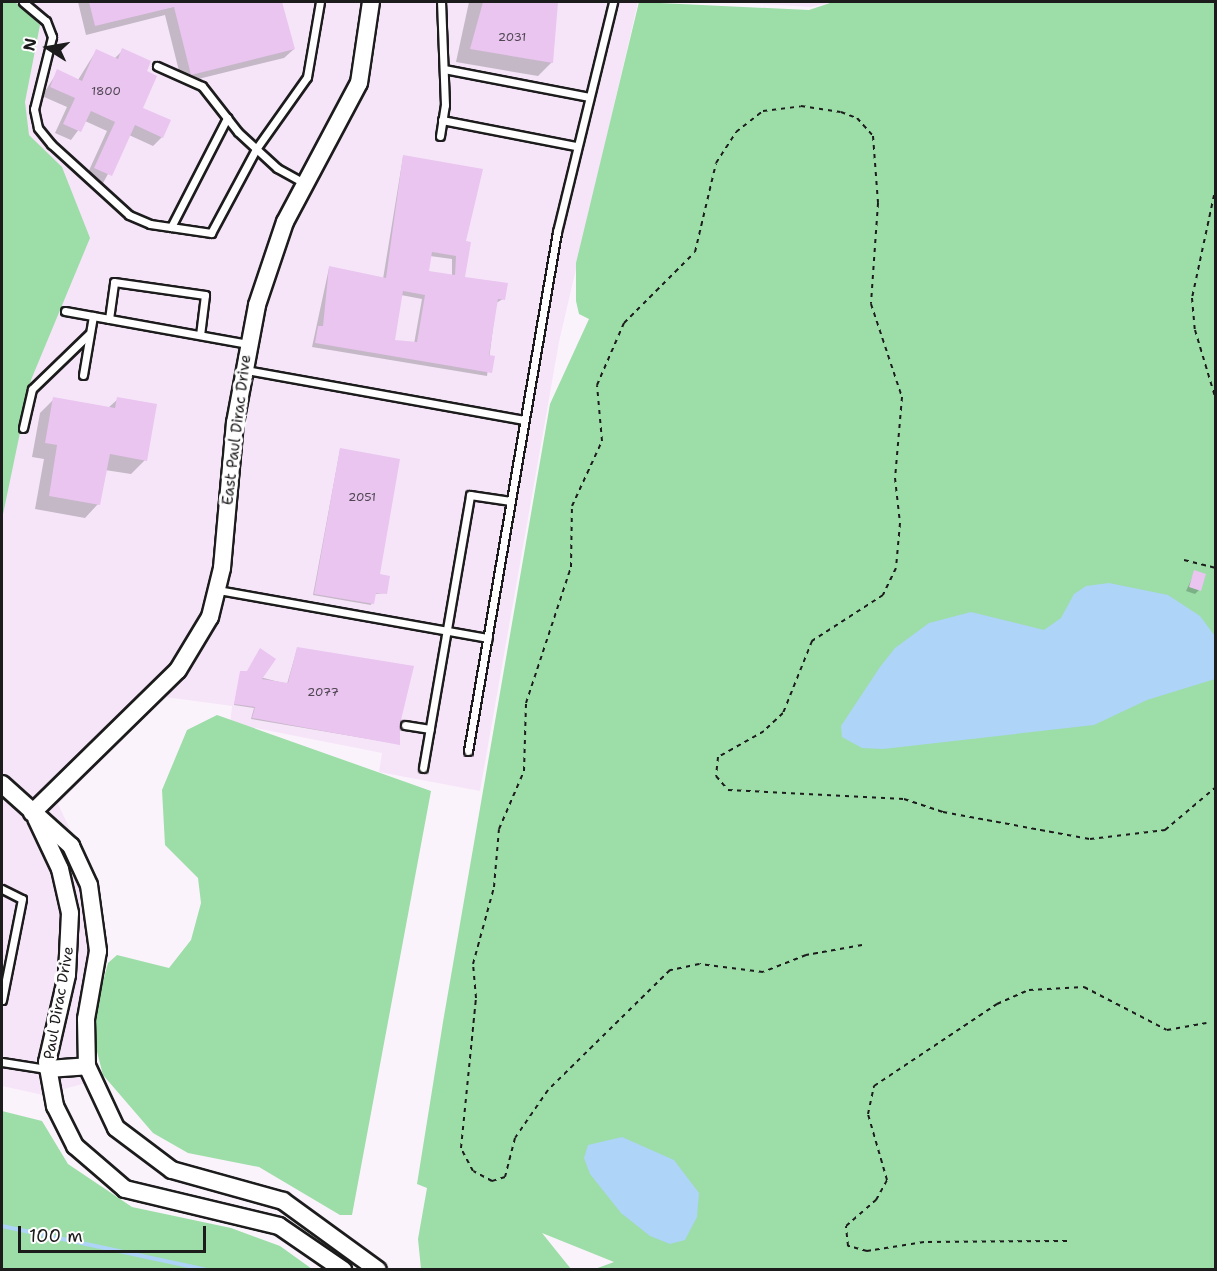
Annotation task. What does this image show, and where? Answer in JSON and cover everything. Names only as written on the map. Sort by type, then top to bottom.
[{"type":"street","name":"East Paul Dirac Drive","points":[[32,813],[178,670],[201,636],[218,590],[243,369],[270,258],[304,183],[359,83],[371,2]]},
{"type":"street","points":[[2,784],[32,813]]},
{"type":"street","name":"Paul Dirac Drive","points":[[32,813],[70,846],[95,906],[98,951],[86,1019],[87,1066],[110,1119],[152,1160],[283,1201],[378,1269]]},
{"type":"street","name":"Paul Dirac Drive","points":[[32,813],[60,870],[70,913],[67,975],[49,1040],[48,1069],[63,1128],[106,1178],[146,1198],[279,1227],[343,1269]]},
{"type":"street","points":[[48,1069],[87,1066]]},
{"type":"lane","points":[[23,2],[46,21],[52,37],[34,96],[38,128],[129,215],[171,227],[211,233],[256,149],[307,77],[320,2]]},
{"type":"lane","points":[[440,136],[444,69],[441,2]]},
{"type":"lane","points":[[468,751],[524,420],[576,146],[613,2]]},
{"type":"lane","points":[[157,66],[202,86],[226,118],[256,149],[304,183]]},
{"type":"lane","points":[[444,69],[589,97]]},
{"type":"lane","points":[[171,227],[226,118]]},
{"type":"lane","points":[[442,120],[576,146]]},
{"type":"lane","points":[[109,319],[114,282],[205,295],[200,335]]},
{"type":"lane","points":[[65,311],[248,344]]},
{"type":"lane","points":[[83,375],[93,316]]},
{"type":"lane","points":[[23,428],[32,389],[90,334]]},
{"type":"lane","points":[[243,369],[524,420]]},
{"type":"lane","points":[[423,768],[470,495],[511,501]]},
{"type":"lane","points":[[218,590],[488,638]]},
{"type":"lane","points":[[405,725],[430,729]]},
{"type":"lane","points":[[2,888],[22,899],[2,1000]]},
{"type":"lane","points":[[2,1062],[48,1069]]},
{"type":"path","points":[[862,945],[806,955],[763,972],[699,964],[670,970],[548,1089],[515,1138],[505,1177],[492,1181],[473,1171],[461,1148],[476,998],[472,964],[494,887],[499,828],[525,771],[526,703],[571,567],[572,506],[602,441],[597,385],[617,332],[695,252],[716,163],[736,132],[763,111],[801,106],[841,112],[857,118],[873,136],[878,203],[871,304],[902,397],[895,478],[900,523],[896,568],[883,595],[812,641],[783,712],[764,731],[718,757],[716,776],[728,790],[904,799],[943,812],[1090,839],[1165,830],[1215,787]]},
{"type":"path","points":[[1215,186],[1192,298],[1195,330],[1215,400]]},
{"type":"path","points":[[1184,560],[1215,567]]},
{"type":"path","points":[[1067,1241],[924,1242],[867,1251],[848,1246],[846,1226],[876,1200],[887,1180],[868,1114],[874,1086],[996,1004],[1029,990],[1084,987],[1167,1030],[1206,1023]]},
{"type":"shaded area","points":[[2,2],[638,2],[559,342],[480,791],[379,772],[382,753],[230,723],[232,706],[165,697],[58,804],[91,872],[102,911],[106,948],[91,1037],[100,1079],[43,1095],[2,1086]]},
{"type":"shaded area","points":[[731,2],[833,2],[811,7]]},
{"type":"green space","points":[[2,2],[15,2],[40,25],[25,102],[29,135],[62,167],[90,238],[31,380],[2,519]]},
{"type":"green space","points":[[639,2],[809,10],[833,2],[1215,2],[1215,1269],[595,1269],[614,1262],[542,1233],[571,1269],[421,1269],[418,1239],[427,1188],[417,1184],[443,1022],[550,404],[589,319],[579,314],[576,301],[576,263]]},
{"type":"green space","points":[[217,715],[431,791],[352,1215],[340,1215],[259,1167],[188,1153],[153,1133],[103,1075],[95,1044],[95,1011],[108,963],[117,955],[169,968],[191,940],[201,903],[198,878],[165,845],[162,790],[187,730]]},
{"type":"green space","points":[[2,1111],[42,1121],[68,1164],[132,1207],[231,1228],[280,1246],[312,1269],[2,1269]]},
{"type":"water","points":[[1109,583],[1168,595],[1200,616],[1215,636],[1215,679],[1147,700],[1094,725],[883,749],[862,748],[842,737],[841,726],[880,667],[895,648],[929,623],[971,612],[1044,630],[1061,618],[1074,594],[1086,586]]},
{"type":"water","points":[[622,1137],[674,1160],[699,1193],[697,1217],[685,1240],[670,1244],[650,1236],[621,1213],[590,1174],[584,1158],[588,1145]]},
{"type":"building","points":[[89,2],[282,2],[295,49],[191,75],[174,7],[95,26]]},
{"type":"building","points":[[483,2],[558,2],[553,63],[470,49]]},
{"type":"building","points":[[122,48],[151,61],[147,71],[157,76],[143,108],[171,120],[163,138],[135,125],[112,176],[94,168],[115,122],[91,111],[81,132],[63,124],[75,98],[50,87],[57,69],[82,81],[96,49],[118,59]]},
{"type":"building","points":[[403,155],[483,169],[466,241],[471,242],[465,277],[508,283],[505,300],[498,299],[489,355],[495,356],[492,373],[315,343],[318,326],[323,326],[329,266],[386,278]],"holes":[[[432,252],[456,256],[455,275],[429,271]],[[403,291],[425,295],[417,342],[395,340]]]},
{"type":"building","points":[[53,397],[115,408],[117,397],[157,404],[147,461],[110,454],[100,505],[49,496],[57,445],[45,443]]},
{"type":"building","points":[[340,448],[400,459],[380,574],[390,576],[387,594],[376,593],[374,604],[314,594]]},
{"type":"building","points":[[1194,570],[1206,574],[1201,591],[1189,587]]},
{"type":"building","points":[[297,647],[414,666],[400,724],[400,745],[252,718],[255,707],[234,704],[240,671],[247,671],[260,648],[276,659],[262,679],[288,683]]},
{"type":"waterway","points":[[2,1226],[207,1270]]}]
